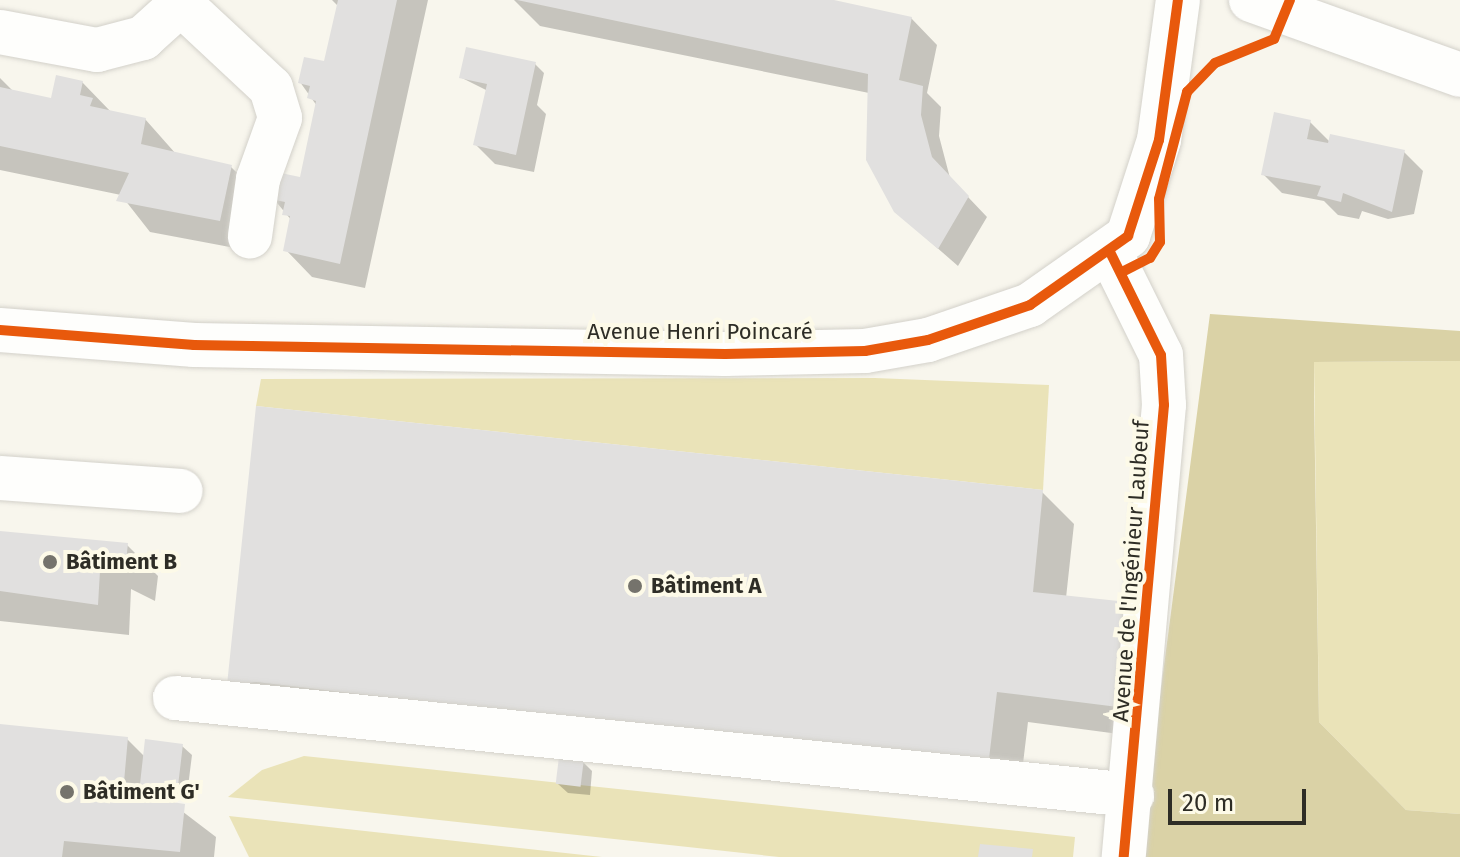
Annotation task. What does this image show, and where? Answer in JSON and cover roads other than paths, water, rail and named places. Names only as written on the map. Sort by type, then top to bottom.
[{"type":"street","name":"Avenue Henri Poincaré","points":[[0,330],[194,345],[865,351],[928,340],[1030,305],[1110,252],[1142,206],[1169,83],[1178,0]]},
{"type":"street","points":[[1251,0],[1460,75]]},
{"type":"street","points":[[0,32],[97,50],[143,38],[183,2],[271,88],[280,118],[258,179],[250,236]]},
{"type":"street","name":"Avenue de l'Ingénieur Laubeuf","points":[[1110,252],[1161,355],[1164,405],[1132,795],[1124,857]]},
{"type":"street","points":[[0,478],[181,491]]},
{"type":"street","points":[[175,698],[1132,795]]},
{"type":"place","name":"Bâtiment B","points":[[50,562]]},
{"type":"place","name":"Bâtiment A","points":[[635,586]]},
{"type":"place","name":"Bâtiment G'","points":[[67,792]]}]
